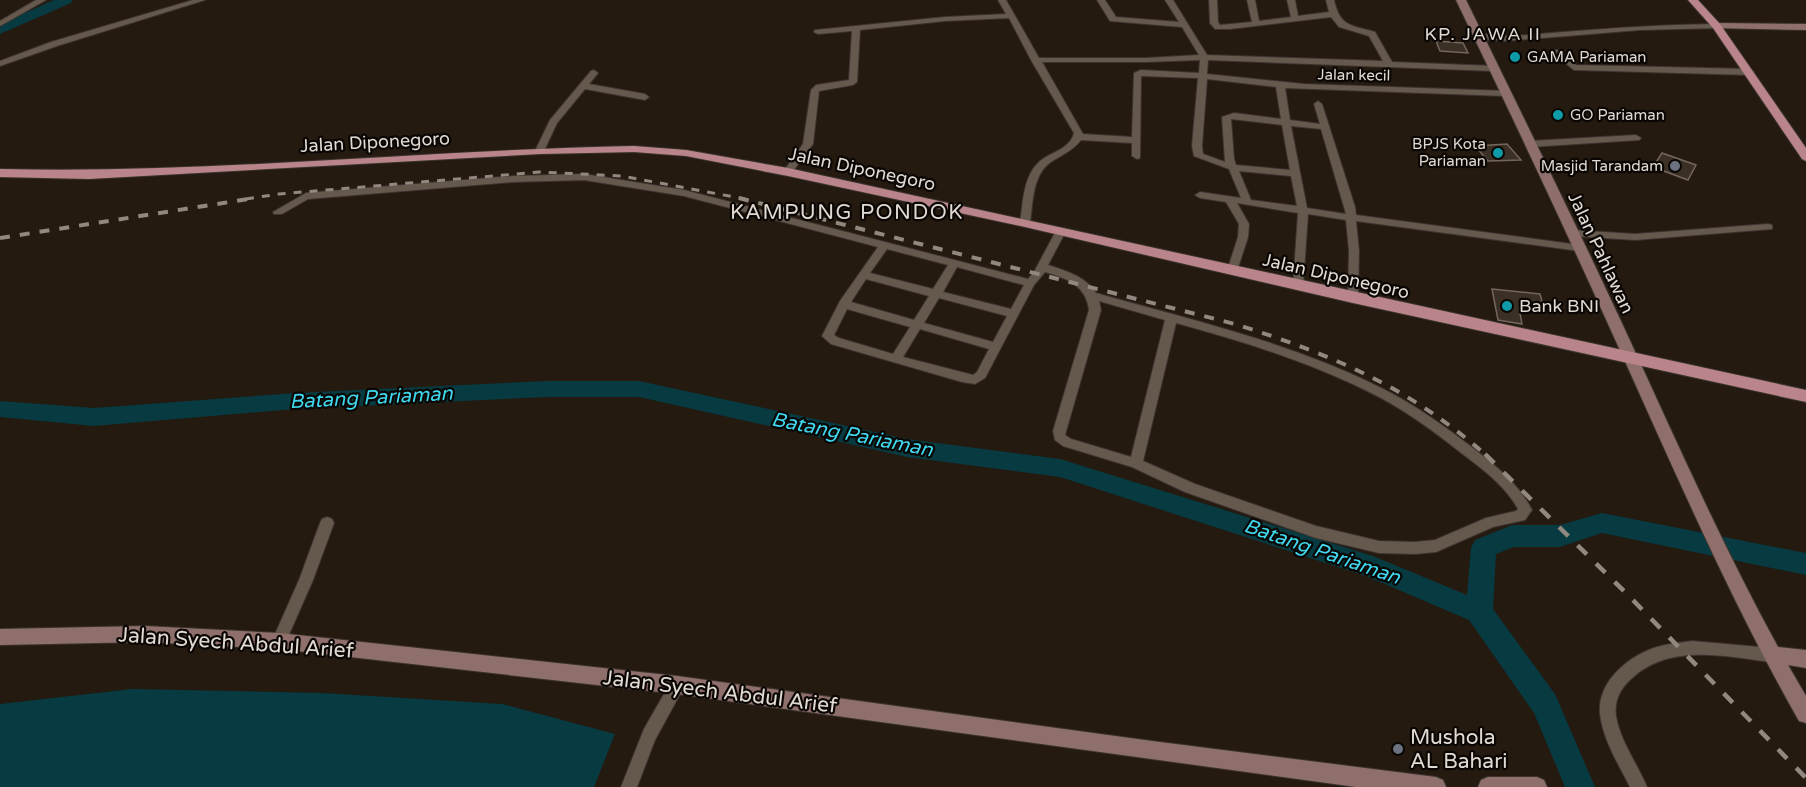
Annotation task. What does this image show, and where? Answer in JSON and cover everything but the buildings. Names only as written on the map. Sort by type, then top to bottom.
[{"type":"main road","points":[[1693,0],[1715,23],[1806,156]]},
{"type":"main road","points":[[1702,0],[1714,15],[1715,23]]},
{"type":"main road","name":"Jalan Diponegoro","points":[[0,173],[89,175],[540,151],[662,150],[712,156],[1025,223],[1633,360],[1806,396]]},
{"type":"street","points":[[0,24],[42,0]]},
{"type":"street","points":[[0,64],[54,44],[201,0]]},
{"type":"street","points":[[1002,0],[1035,60],[1073,120],[1079,137]]},
{"type":"street","points":[[1101,0],[1113,19],[1185,25]]},
{"type":"street","points":[[1169,0],[1204,57],[1198,154],[1203,158],[1232,167],[1296,174]]},
{"type":"street","points":[[1213,0],[1214,23],[1218,27],[1333,14]]},
{"type":"street","points":[[1251,0],[1256,24]]},
{"type":"street","points":[[1291,0],[1295,19]]},
{"type":"street","points":[[1330,0],[1333,14],[1342,25],[1372,34],[1389,64]]},
{"type":"street","name":"Jalan Pahlawan","points":[[1461,0],[1633,360],[1724,562],[1771,655],[1806,714]]},
{"type":"street","points":[[818,33],[956,18],[1011,16]]},
{"type":"street","points":[[1479,37],[1506,39],[1715,23],[1806,27]]},
{"type":"street","points":[[788,172],[809,139],[812,99],[815,90],[819,87],[853,82],[856,28]]},
{"type":"street","points":[[1557,52],[1574,67],[1749,72]]},
{"type":"street","points":[[1035,60],[1146,60],[1204,57],[1493,68]]},
{"type":"street","points":[[540,151],[553,122],[594,73]]},
{"type":"street","name":"Jalan kecil","points":[[1137,140],[1137,75],[1141,73],[1203,75],[1280,86],[1505,93]]},
{"type":"street","points":[[584,86],[645,97]]},
{"type":"street","points":[[1280,86],[1303,211],[1298,285]]},
{"type":"street","points":[[1318,104],[1352,216],[1353,298]]},
{"type":"street","points":[[1246,201],[1226,145],[1225,120],[1227,116],[1324,127]]},
{"type":"street","points":[[1079,137],[1137,140],[1137,156]]},
{"type":"street","points":[[1025,223],[1036,172],[1049,158],[1074,143],[1079,137]]},
{"type":"street","points":[[1530,144],[1636,138]]},
{"type":"street","points":[[278,212],[306,196],[513,179],[584,177],[684,193],[1030,283]]},
{"type":"street","points":[[1200,195],[1434,230],[1579,248]]},
{"type":"street","points":[[1229,199],[1244,224],[1243,237],[1232,271]]},
{"type":"street","points":[[1572,233],[1635,237],[1768,227]]},
{"type":"street","points":[[884,245],[844,304],[828,333],[830,339],[975,380],[984,371],[1012,313],[1061,231]]},
{"type":"street","points":[[896,359],[954,264]]},
{"type":"street","points":[[1041,267],[1074,278],[1093,296],[1095,310],[1062,418],[1059,437],[1067,443],[1136,464],[1190,488],[1275,518],[1317,532],[1379,547],[1436,546],[1491,522],[1520,516],[1525,510],[1515,495],[1470,452],[1388,396],[1336,371],[1285,351],[1093,296]]},
{"type":"street","points":[[863,275],[1012,313]]},
{"type":"street","points":[[844,304],[995,347]]},
{"type":"street","points":[[1136,464],[1172,319]]},
{"type":"street","points":[[279,641],[306,580],[327,523]]},
{"type":"street","name":"Jalan Syech Abdul Arief","points":[[0,637],[119,634],[279,641],[483,666],[677,685],[1436,787]]},
{"type":"street","points":[[1639,787],[1620,748],[1608,715],[1611,689],[1628,668],[1662,651],[1679,649],[1706,648],[1806,659]]},
{"type":"street","points":[[629,787],[660,710],[677,685]]},
{"type":"street","points":[[1488,787],[1530,786]]},
{"type":"water","points":[[132,689],[322,693],[502,704],[615,734],[594,787],[0,787],[0,704]]},
{"type":"waterway","name":"Batang Pariaman","points":[[0,30],[66,0]]},
{"type":"waterway","name":"Batang Pariaman","points":[[0,409],[94,417],[295,401],[547,389],[639,389],[907,448],[1060,468],[1373,567],[1479,612]]},
{"type":"waterway","points":[[1479,612],[1484,548],[1512,536],[1560,536],[1602,523],[1806,564]]},
{"type":"waterway","name":"Batang Pariaman","points":[[1479,612],[1545,704],[1580,787]]},
{"type":"railway","points":[[246,199],[279,194],[540,172],[622,176],[745,199]]},
{"type":"railway","points":[[0,238],[255,198]]},
{"type":"railway","points":[[739,198],[1235,324],[1271,336],[1337,361],[1399,392],[1458,432],[1487,456]]},
{"type":"railway","points":[[1485,454],[1628,595],[1806,778]]},
{"type":"place","name":"GAMA Pariaman","points":[[1515,57]]},
{"type":"place","name":"GO Pariaman","points":[[1558,115]]},
{"type":"place","name":"BPJS Kota Pariaman","points":[[1498,153]]},
{"type":"place","name":"Masjid Tarandam","points":[[1675,166]]},
{"type":"place","name":"Bank BNI","points":[[1507,306]]},
{"type":"place","name":"Mushola AL Bahari","points":[[1398,749]]},
{"type":"district","name":"KP. JAWA II","points":[[1483,34]]},
{"type":"district","name":"KAMPUNG PONDOK","points":[[847,212]]}]
